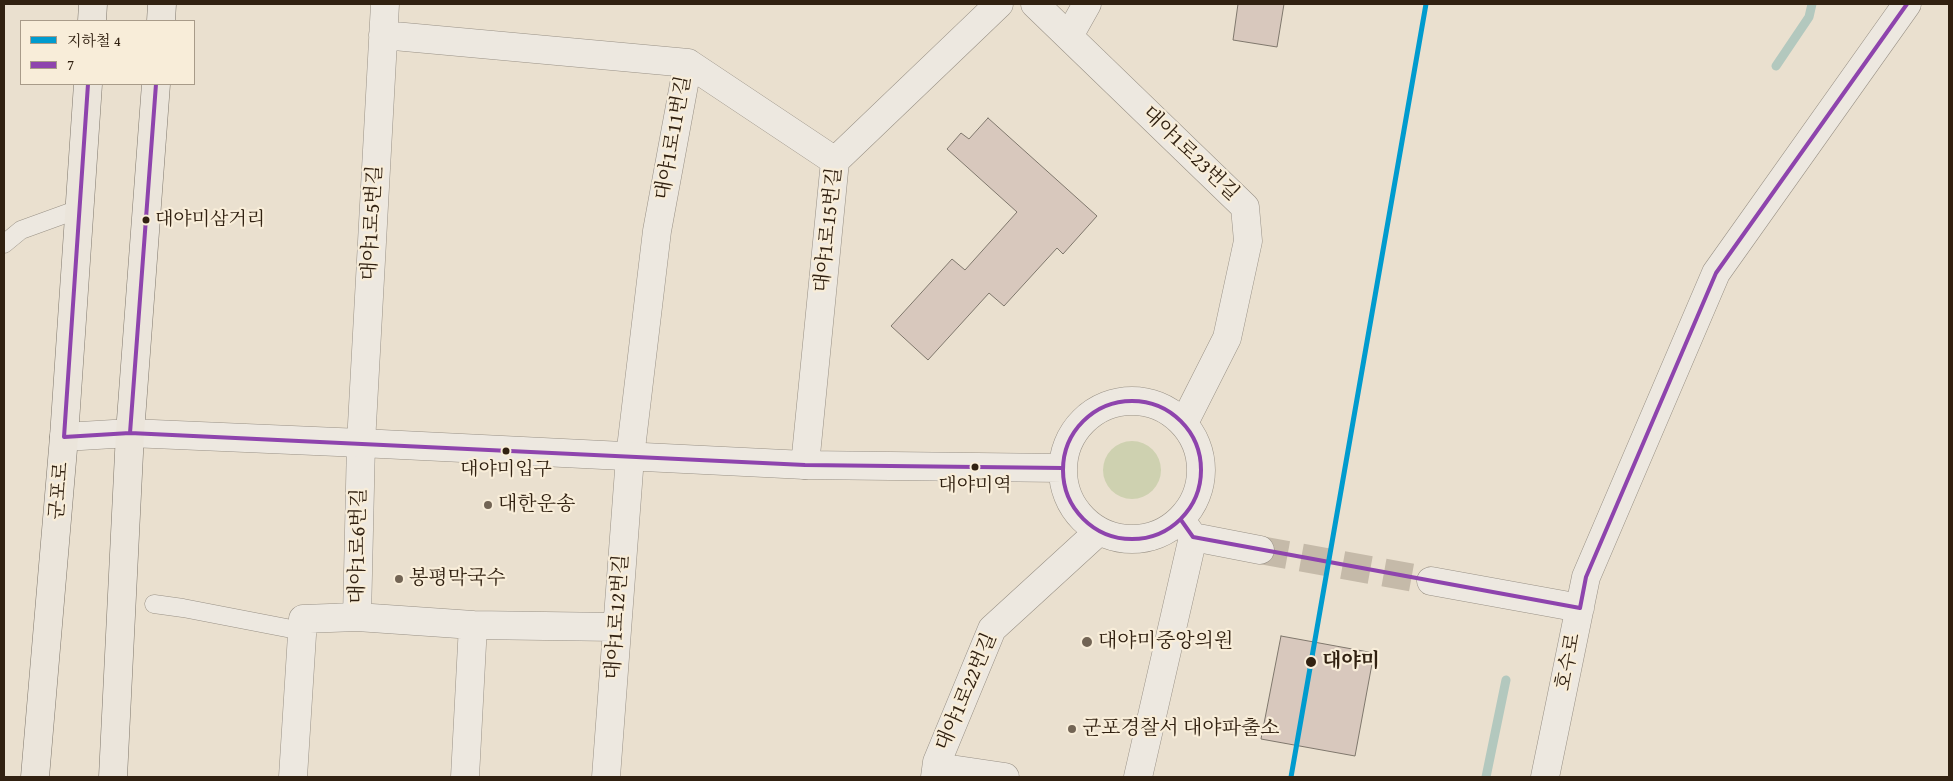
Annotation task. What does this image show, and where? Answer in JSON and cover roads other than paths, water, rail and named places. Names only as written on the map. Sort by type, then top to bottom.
[{"type":"main road","points":[[92,20],[93,4]]},
{"type":"main road","points":[[161,20],[162,4]]},
{"type":"main road","name":"군포로","points":[[35,777],[64,437],[88,85]]},
{"type":"main road","points":[[113,777],[130,434],[156,85]]},
{"type":"street","name":"대야1로5번길","points":[[361,443],[385,4]]},
{"type":"street","name":"대야1로15번길","points":[[805,465],[835,161],[999,4]]},
{"type":"street","name":"대야1로23번길","points":[[1036,4],[1244,207],[1248,240],[1227,338],[1184,423]]},
{"type":"street","points":[[1069,36],[1087,4]]},
{"type":"street","name":"호수로","points":[[1545,777],[1586,578],[1716,274],[1907,4]]},
{"type":"street","name":"대야1로11번길","points":[[383,35],[688,63],[657,231],[630,457]]},
{"type":"street","points":[[688,63],[835,161]]},
{"type":"street","points":[[1138,777],[1187,529],[1200,482],[1201,461],[1195,441],[1184,423],[1162,407],[1135,400],[1108,405],[1084,419],[1068,441],[1062,468],[1064,487],[1071,505],[1083,520],[1098,532],[1119,539],[1142,540],[1163,533],[1187,529],[1260,550]]},
{"type":"street","points":[[64,437],[130,434],[361,443],[805,465],[1062,468]]},
{"type":"street","name":"대야1로6번길","points":[[302,631],[303,619],[358,617],[361,443]]},
{"type":"street","name":"대야1로12번길","points":[[606,777],[630,457]]},
{"type":"street","name":"대야1로22번길","points":[[936,772],[992,629],[1098,532]]},
{"type":"street","points":[[1431,581],[1580,608]]},
{"type":"street","points":[[358,617],[473,625],[616,627]]},
{"type":"street","points":[[465,777],[473,625]]},
{"type":"street","points":[[294,777],[302,631]]},
{"type":"street","points":[[936,772],[1005,777]]},
{"type":"lane","points":[[4,244],[21,230],[79,209]]},
{"type":"lane","points":[[154,604],[302,631]]},
{"type":"waterway","points":[[1776,66],[1809,17],[1812,4]]},
{"type":"waterway","points":[[1486,777],[1506,680]]},
{"type":"tunnel","points":[[1260,550],[1431,581]]},
{"type":"metro line","name":"4","points":[[1291,777],[1426,4]]},
{"type":"place","name":"대야미삼거리","points":[[146,220]]},
{"type":"place","name":"대야미입구","points":[[506,451]]},
{"type":"place","name":"대야미역","points":[[975,467]]},
{"type":"place","name":"대한운송","points":[[488,505]]},
{"type":"place","name":"봉평막국수","points":[[399,579]]},
{"type":"place","name":"대야미중앙의원","points":[[1087,642]]},
{"type":"place","name":"대야미","points":[[1311,662]]},
{"type":"place","name":"군포경찰서 대야파출소","points":[[1072,729]]}]
